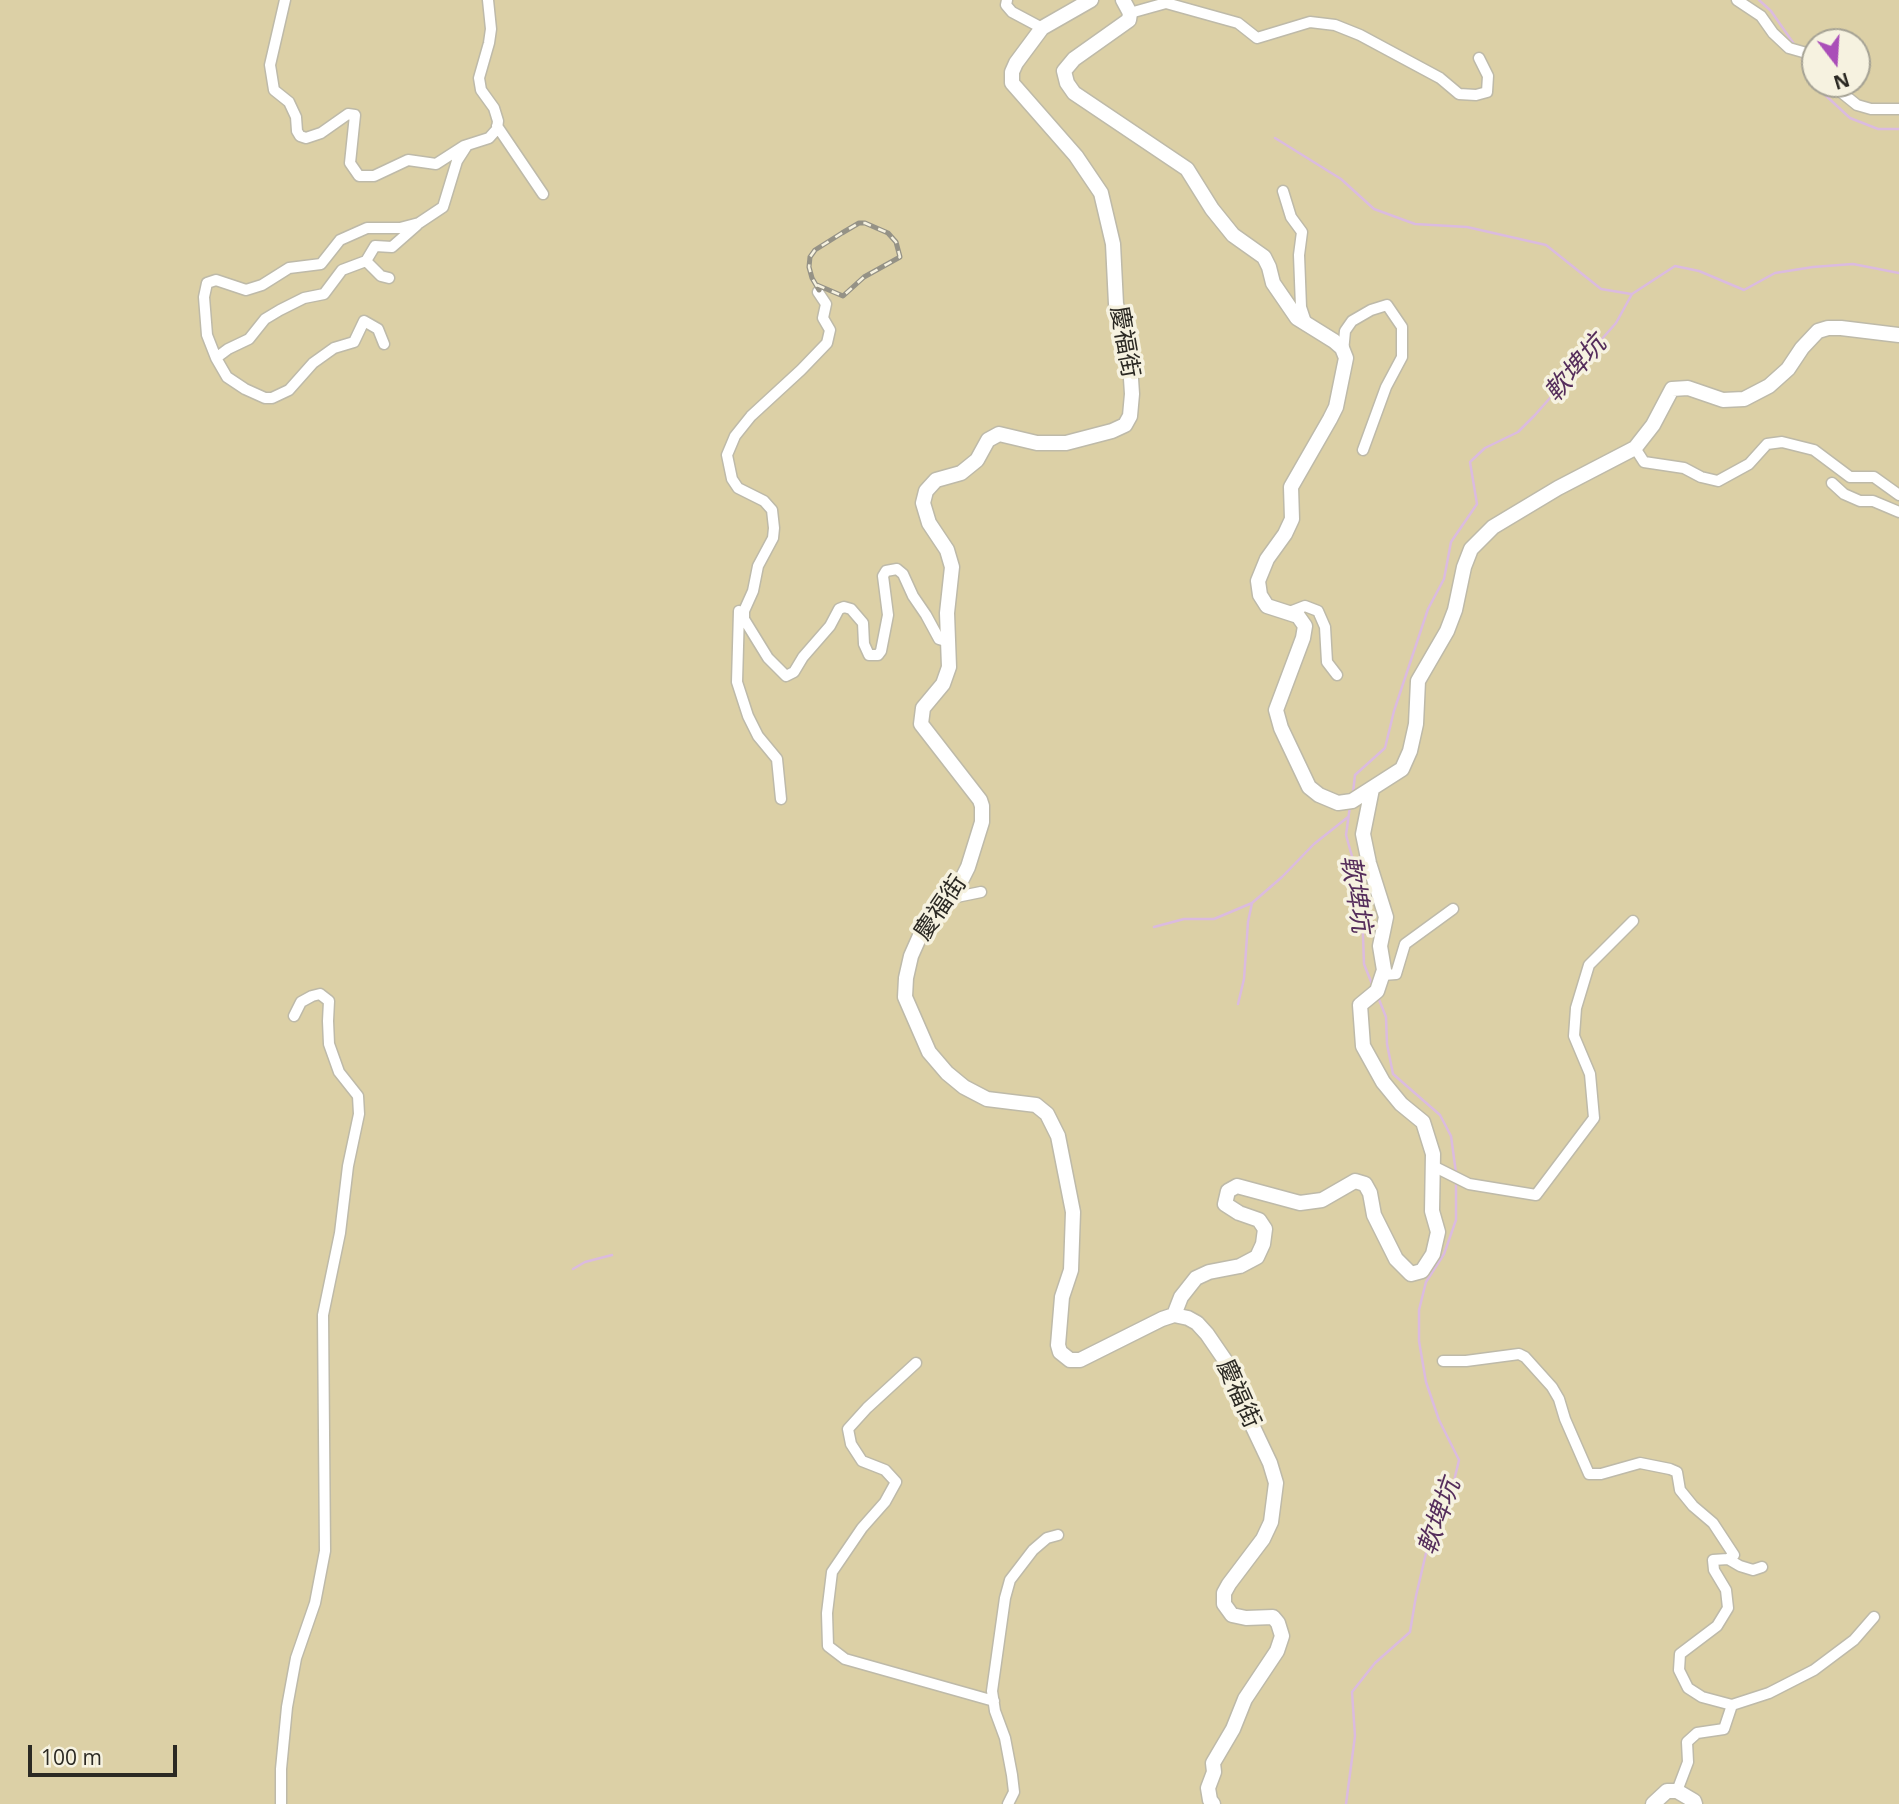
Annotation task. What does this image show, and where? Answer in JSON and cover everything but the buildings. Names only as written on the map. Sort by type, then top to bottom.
[{"type":"street","points":[[285,0],[271,65],[274,90],[289,102],[296,117],[297,131],[300,136],[306,138],[321,133],[348,114],[355,115],[351,163],[359,176],[374,176],[408,160],[436,164],[489,138],[498,121],[494,108],[481,90],[479,78],[490,36],[488,0]]},
{"type":"street","points":[[1007,0],[1006,5],[1012,12],[1042,27]]},
{"type":"street","name":"慶福街","points":[[1091,0],[1042,27],[1016,63],[1012,72],[1012,83],[1076,156],[1101,192],[1113,244],[1116,304],[1129,348],[1132,394],[1130,416],[1125,425],[1112,431],[1066,443],[1037,443],[999,434],[988,440],[977,460],[961,473],[936,480],[926,491],[922,503],[929,523],[947,550],[951,567],[947,612],[950,642],[949,667],[943,684],[923,708],[921,724],[980,800],[982,822],[961,881],[927,920],[911,956],[905,997],[929,1052],[947,1073],[964,1087],[987,1099],[1036,1105],[1047,1114],[1058,1136],[1073,1212],[1071,1270],[1062,1297],[1058,1345],[1060,1352],[1070,1360],[1089,1357],[1162,1319],[1174,1315],[1188,1318],[1196,1323],[1231,1368],[1276,1483],[1271,1522],[1263,1539],[1228,1584],[1224,1593],[1224,1604],[1232,1615],[1247,1618],[1273,1617],[1282,1636],[1277,1651],[1245,1699],[1233,1729],[1213,1763],[1214,1772],[1208,1788],[1213,1804]]},
{"type":"street","points":[[1737,0],[1761,16],[1773,33],[1792,49],[1801,51]]},
{"type":"street","points":[[1479,58],[1488,76],[1487,92],[1476,95],[1459,94],[1440,78],[1335,25],[1310,22],[1257,38],[1238,23],[1166,3],[1127,6],[1129,20],[1124,26],[1074,59],[1064,71],[1067,83],[1074,93],[1187,169],[1212,209],[1233,235],[1264,257],[1273,283],[1286,305],[1297,318],[1334,341],[1346,358],[1336,407],[1291,487],[1292,519],[1267,559],[1258,581],[1260,595],[1267,606],[1298,616],[1304,626],[1303,638],[1276,710],[1281,728],[1309,786],[1319,795],[1338,803],[1349,802],[1402,769],[1410,751],[1416,724],[1418,681],[1447,631],[1471,549],[1493,527],[1558,488],[1635,448],[1653,425],[1672,389],[1688,388],[1723,400],[1744,399],[1769,386],[1788,369],[1818,331],[1841,328],[1899,335]]},
{"type":"street","points":[[1848,98],[1857,105],[1871,109],[1899,108]]},
{"type":"street","points":[[497,126],[543,194]]},
{"type":"street","points":[[216,358],[249,339],[265,319],[304,298],[324,294],[342,270],[366,261],[374,246],[392,247],[419,223],[443,207],[457,161],[466,147]]},
{"type":"street","points":[[1283,191],[1291,217],[1302,232],[1299,255],[1301,307],[1307,325]]},
{"type":"street","points":[[384,344],[379,329],[365,321],[354,342],[334,348],[313,363],[289,390],[272,398],[256,394],[227,377],[216,358],[207,335],[204,297],[207,283],[216,280],[246,290],[262,285],[289,268],[321,264],[340,240],[367,228],[400,228],[419,223]]},
{"type":"street","points":[[366,261],[381,276],[389,278]]},
{"type":"street","points":[[818,292],[826,304],[823,318],[830,330],[827,343],[751,416],[735,436],[727,456],[732,478],[738,488],[764,501],[772,510],[775,528],[773,538],[758,566],[744,619],[768,658],[786,676],[794,673],[803,657],[830,626],[839,609],[844,607],[851,609],[863,623],[864,645],[869,655],[878,655],[888,615],[883,576],[891,569],[897,569],[903,574],[939,639],[950,642]]},
{"type":"street","points":[[1343,352],[1345,331],[1352,321],[1371,310],[1387,305],[1402,327],[1402,357],[1386,387],[1363,450]]},
{"type":"street","points":[[1635,448],[1644,462],[1684,468],[1701,477],[1718,481],[1749,464],[1767,443],[1782,442],[1814,450],[1850,477],[1874,477],[1899,495]]},
{"type":"street","points":[[1832,483],[1844,494],[1860,501],[1873,501],[1899,512]]},
{"type":"street","points":[[747,602],[739,607],[737,682],[758,736],[777,759],[781,799]]},
{"type":"street","points":[[1287,612],[1305,606],[1318,611],[1325,627],[1327,662],[1337,675]]},
{"type":"street","points":[[1174,1315],[1181,1297],[1196,1278],[1209,1272],[1240,1266],[1257,1257],[1264,1244],[1265,1229],[1259,1220],[1238,1213],[1224,1204],[1228,1191],[1237,1186],[1300,1203],[1322,1200],[1355,1181],[1365,1184],[1374,1215],[1396,1259],[1411,1273],[1422,1271],[1433,1254],[1438,1232],[1432,1211],[1439,1168],[1423,1122],[1401,1104],[1383,1082],[1363,1046],[1360,1005],[1377,991],[1384,973],[1380,946],[1386,917],[1363,834],[1372,789]]},
{"type":"street","points":[[942,900],[981,892]]},
{"type":"street","points":[[1384,973],[1396,974],[1405,944],[1453,909]]},
{"type":"street","points":[[1439,1168],[1469,1184],[1536,1195],[1594,1118],[1590,1074],[1574,1036],[1576,1008],[1589,965],[1633,921]]},
{"type":"street","points":[[281,1804],[282,1757],[296,1658],[314,1603],[326,1551],[323,1315],[340,1233],[348,1166],[359,1114],[358,1096],[339,1072],[329,1044],[330,1001],[320,994],[312,996],[300,1002],[293,1016]]},
{"type":"street","points":[[1443,1361],[1519,1354],[1525,1357],[1559,1399],[1589,1474],[1601,1474],[1640,1462],[1676,1472],[1680,1490],[1693,1506],[1713,1523],[1734,1555],[1728,1559]]},
{"type":"street","points":[[916,1363],[848,1429],[851,1444],[862,1461],[885,1470],[896,1482],[885,1502],[862,1528],[832,1572],[827,1613],[828,1646],[845,1660],[994,1701]]},
{"type":"street","points":[[1008,1804],[1014,1792],[1013,1783],[1005,1738],[992,1691],[996,1654],[1010,1580],[1033,1550],[1047,1538],[1058,1535]]},
{"type":"street","points":[[1762,1567],[1753,1570],[1728,1559],[1713,1560],[1714,1570],[1726,1590],[1728,1608],[1717,1626],[1680,1654],[1679,1670],[1688,1688],[1702,1697],[1732,1705],[1769,1693],[1814,1670],[1854,1640],[1874,1617]]},
{"type":"street","points":[[1677,1791],[1688,1762],[1687,1742],[1697,1733],[1724,1728],[1732,1705]]},
{"type":"street","points":[[1653,1804],[1667,1791],[1677,1791],[1695,1804]]},
{"type":"shaded area","points":[[0,0],[1899,0],[1899,1804],[0,1804]]},
{"type":"waterway","points":[[1759,0],[1771,11],[1796,47]]},
{"type":"waterway","points":[[1828,98],[1850,118],[1878,129],[1899,129]]},
{"type":"waterway","points":[[1275,138],[1341,179],[1374,209],[1415,224],[1467,227],[1546,245],[1601,289],[1631,294]]},
{"type":"waterway","name":"軟埤坑","points":[[1353,793],[1355,775],[1385,748],[1394,711],[1428,609],[1444,579],[1451,542],[1477,504],[1470,462],[1485,448],[1518,432],[1535,415],[1616,323],[1632,294],[1675,266],[1699,271],[1744,290],[1775,273],[1813,267],[1853,264],[1899,273]]},
{"type":"waterway","name":"軟埤坑","points":[[1350,806],[1346,835],[1362,909],[1364,964],[1372,984]]},
{"type":"waterway","points":[[1238,1004],[1244,979],[1252,903],[1314,844],[1348,817]]},
{"type":"waterway","points":[[1154,927],[1184,919],[1214,919],[1252,903]]},
{"type":"waterway","name":"軟埤坑","points":[[1378,997],[1386,1017],[1387,1044],[1393,1074],[1440,1115],[1451,1136],[1456,1173]]},
{"type":"waterway","name":"軟埤坑","points":[[1346,1804],[1355,1736],[1352,1692],[1375,1663],[1410,1632],[1427,1549],[1449,1502],[1459,1460],[1439,1420],[1426,1382],[1419,1341],[1419,1310],[1426,1282],[1444,1254],[1456,1220],[1456,1180]]},
{"type":"waterway","points":[[573,1269],[585,1262],[612,1255]]},
{"type":"railway","points":[[817,285],[843,296],[864,277],[900,257],[896,242],[888,233],[865,223],[859,223],[842,233],[815,250],[810,257],[809,267],[819,290]]}]
